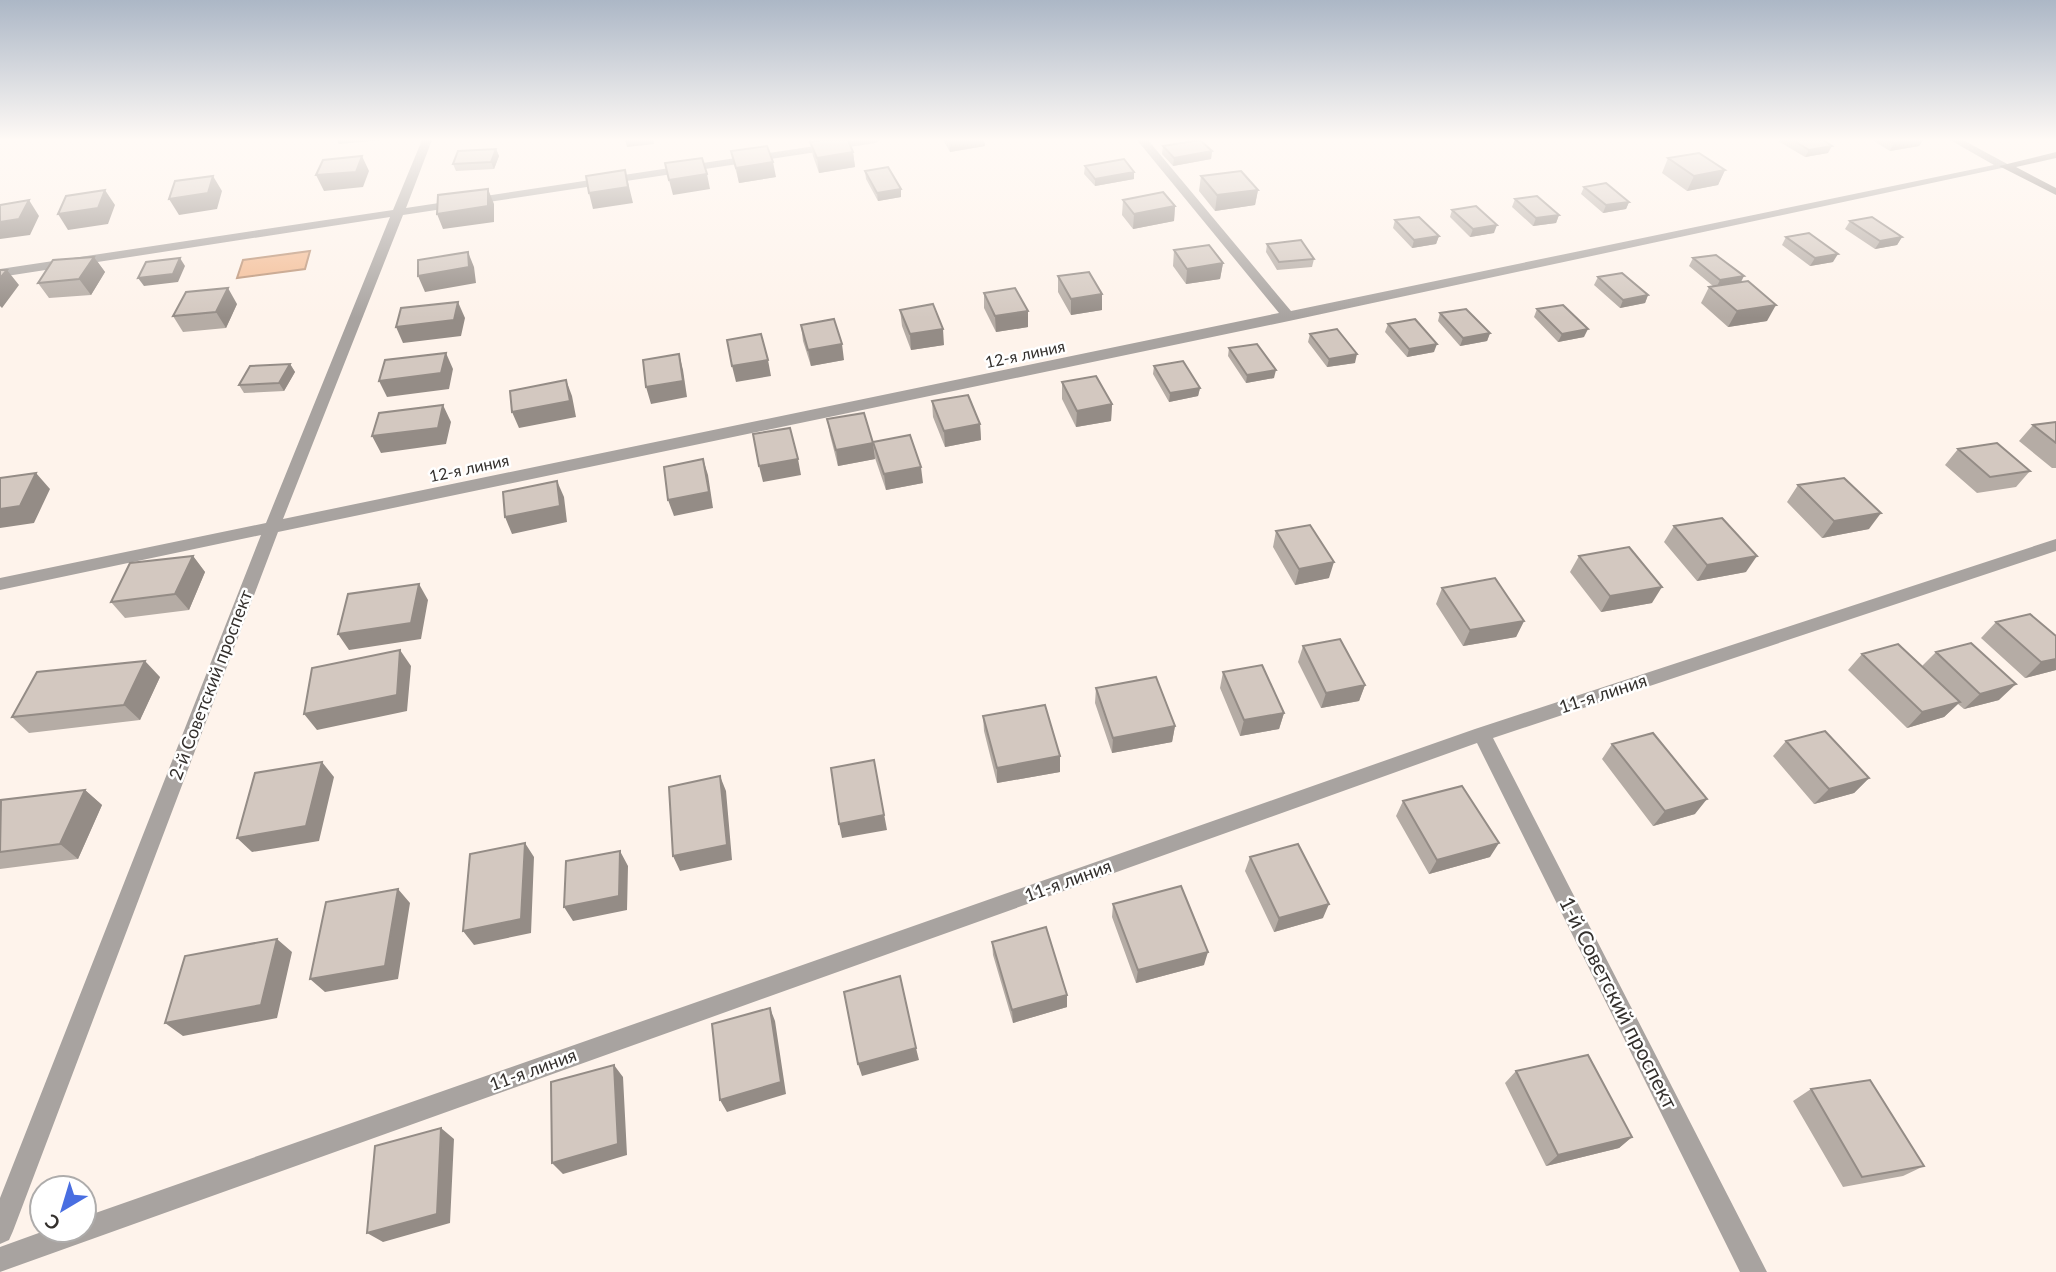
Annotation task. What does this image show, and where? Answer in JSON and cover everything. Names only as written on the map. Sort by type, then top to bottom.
[{"type":"street","name":"2-й Советский проспект","points":[[0,1231],[272,527],[404,199]]},
{"type":"street","points":[[0,273],[493,199]]},
{"type":"street","points":[[1191,199],[1289,317]]},
{"type":"street","name":"12-я линия","points":[[0,584],[1847,199]]},
{"type":"street","name":"11-я линия","points":[[98,1225],[1482,734],[2056,545]]},
{"type":"street","name":"1-й Советский проспект","points":[[1482,734],[1754,1272]]},
{"type":"street","name":"11-я линия","points":[[0,1260],[45,1244]]},
{"type":"shaded area","points":[[310,251],[305,269],[237,278],[243,260]]},
{"type":"building","points":[[65,199],[101,199],[98,208],[58,214]]},
{"type":"building","points":[[438,199],[488,199],[488,206],[437,214]]},
{"type":"building","points":[[1169,199],[1175,206],[1134,214],[1123,200]]},
{"type":"building","points":[[1515,199],[1541,199],[1559,215],[1536,218]]},
{"type":"building","points":[[1599,199],[1626,199],[1629,202],[1606,205]]},
{"type":"building","points":[[29,200],[19,219],[0,222],[0,205]]},
{"type":"building","points":[[1476,206],[1497,225],[1473,229],[1452,210]]},
{"type":"building","points":[[1419,217],[1439,236],[1414,240],[1395,220]]},
{"type":"building","points":[[1872,217],[1902,237],[1880,241],[1850,221]]},
{"type":"building","points":[[1809,233],[1838,254],[1815,258],[1786,237]]},
{"type":"building","points":[[1301,240],[1314,259],[1279,262],[1267,244]]},
{"type":"building","points":[[1209,245],[1223,263],[1187,269],[1174,250]]},
{"type":"building","points":[[468,252],[469,267],[418,276],[418,260]]},
{"type":"building","points":[[1716,255],[1744,276],[1720,280],[1693,258]]},
{"type":"building","points":[[94,257],[79,279],[38,283],[53,260]]},
{"type":"building","points":[[180,258],[173,274],[138,278],[146,262]]},
{"type":"building","points":[[1089,272],[1102,294],[1071,299],[1058,276]]},
{"type":"building","points":[[1622,273],[1648,295],[1623,300],[1598,277]]},
{"type":"building","points":[[1748,281],[1776,305],[1737,311],[1709,287]]},
{"type":"building","points":[[228,288],[216,312],[173,316],[186,292]]},
{"type":"building","points":[[1015,288],[1028,311],[995,316],[984,293]]},
{"type":"building","points":[[458,302],[454,320],[396,327],[401,308]]},
{"type":"building","points":[[933,304],[943,329],[910,334],[900,310]]},
{"type":"building","points":[[1563,305],[1588,329],[1562,334],[1537,309]]},
{"type":"building","points":[[1466,309],[1490,333],[1463,338],[1440,313]]},
{"type":"building","points":[[834,319],[842,344],[808,350],[801,325]]},
{"type":"building","points":[[1415,319],[1437,344],[1409,349],[1388,324]]},
{"type":"building","points":[[1337,329],[1357,354],[1329,359],[1310,334]]},
{"type":"building","points":[[761,334],[768,360],[732,366],[727,340]]},
{"type":"building","points":[[1257,344],[1276,370],[1247,375],[1229,348]]},
{"type":"building","points":[[446,353],[441,373],[379,381],[385,360]]},
{"type":"building","points":[[679,354],[683,381],[646,387],[643,360]]},
{"type":"building","points":[[1183,361],[1200,388],[1170,393],[1154,366]]},
{"type":"building","points":[[290,364],[279,383],[239,385],[250,366]]},
{"type":"building","points":[[1096,376],[1112,404],[1077,411],[1062,382]]},
{"type":"building","points":[[566,380],[570,401],[512,412],[510,391]]},
{"type":"building","points":[[968,395],[980,424],[944,431],[932,401]]},
{"type":"building","points":[[443,405],[438,428],[372,436],[379,413]]},
{"type":"building","points":[[864,413],[873,443],[836,450],[827,419]]},
{"type":"building","points":[[2056,422],[2056,443],[2033,425]]},
{"type":"building","points":[[790,428],[798,459],[759,466],[753,434]]},
{"type":"building","points":[[910,435],[921,467],[884,474],[873,442]]},
{"type":"building","points":[[1997,443],[2030,471],[1990,477],[1958,449]]},
{"type":"building","points":[[703,459],[709,492],[668,500],[664,467]]},
{"type":"building","points":[[36,473],[20,506],[0,509],[0,478]]},
{"type":"building","points":[[1844,478],[1881,513],[1834,521],[1798,485]]},
{"type":"building","points":[[557,481],[560,506],[505,517],[503,492]]},
{"type":"building","points":[[1722,518],[1757,556],[1707,565],[1674,526]]},
{"type":"building","points":[[1310,525],[1334,562],[1299,569],[1276,531]]},
{"type":"building","points":[[1629,547],[1662,587],[1610,596],[1579,556]]},
{"type":"building","points":[[193,556],[175,594],[111,602],[130,563]]},
{"type":"building","points":[[1495,578],[1524,621],[1470,630],[1442,588]]},
{"type":"building","points":[[419,584],[411,623],[338,634],[348,594]]},
{"type":"building","points":[[2030,614],[2056,636],[2056,659],[2041,662],[1996,622]]},
{"type":"building","points":[[1340,639],[1365,685],[1326,693],[1303,646]]},
{"type":"building","points":[[1971,643],[2016,684],[1980,694],[1936,652]]},
{"type":"building","points":[[1898,644],[1960,702],[1922,712],[1862,654]]},
{"type":"building","points":[[400,650],[397,695],[304,714],[312,668]]},
{"type":"building","points":[[145,661],[124,705],[12,717],[37,672]]},
{"type":"building","points":[[1262,665],[1284,713],[1244,720],[1223,672]]},
{"type":"building","points":[[1156,677],[1175,726],[1113,738],[1096,688]]},
{"type":"building","points":[[1045,705],[1060,756],[997,768],[983,716]]},
{"type":"building","points":[[1825,731],[1869,778],[1829,789],[1786,741]]},
{"type":"building","points":[[1653,733],[1707,799],[1665,811],[1612,744]]},
{"type":"building","points":[[874,760],[884,815],[839,824],[831,768]]},
{"type":"building","points":[[322,762],[306,826],[237,838],[255,773]]},
{"type":"building","points":[[720,776],[727,845],[673,856],[669,787]]},
{"type":"building","points":[[1462,786],[1499,843],[1437,860],[1403,801]]},
{"type":"building","points":[[85,790],[60,844],[0,852],[1,800]]},
{"type":"building","points":[[525,843],[521,919],[463,931],[470,854]]},
{"type":"building","points":[[1298,844],[1329,904],[1279,918],[1250,857]]},
{"type":"building","points":[[620,851],[619,896],[564,907],[566,861]]},
{"type":"building","points":[[1181,886],[1208,952],[1138,970],[1113,904]]},
{"type":"building","points":[[398,889],[385,966],[310,979],[326,902]]},
{"type":"building","points":[[1046,927],[1067,995],[1012,1010],[992,942]]},
{"type":"building","points":[[277,939],[261,1005],[165,1023],[185,956]]},
{"type":"building","points":[[900,976],[916,1048],[858,1064],[844,992]]},
{"type":"building","points":[[770,1008],[781,1082],[720,1100],[712,1024]]},
{"type":"building","points":[[1588,1055],[1632,1137],[1558,1155],[1516,1071]]},
{"type":"building","points":[[614,1065],[618,1144],[552,1163],[551,1082]]},
{"type":"building","points":[[1870,1080],[1924,1166],[1862,1177],[1811,1089]]},
{"type":"building","points":[[441,1128],[437,1214],[367,1233],[375,1146]]}]
